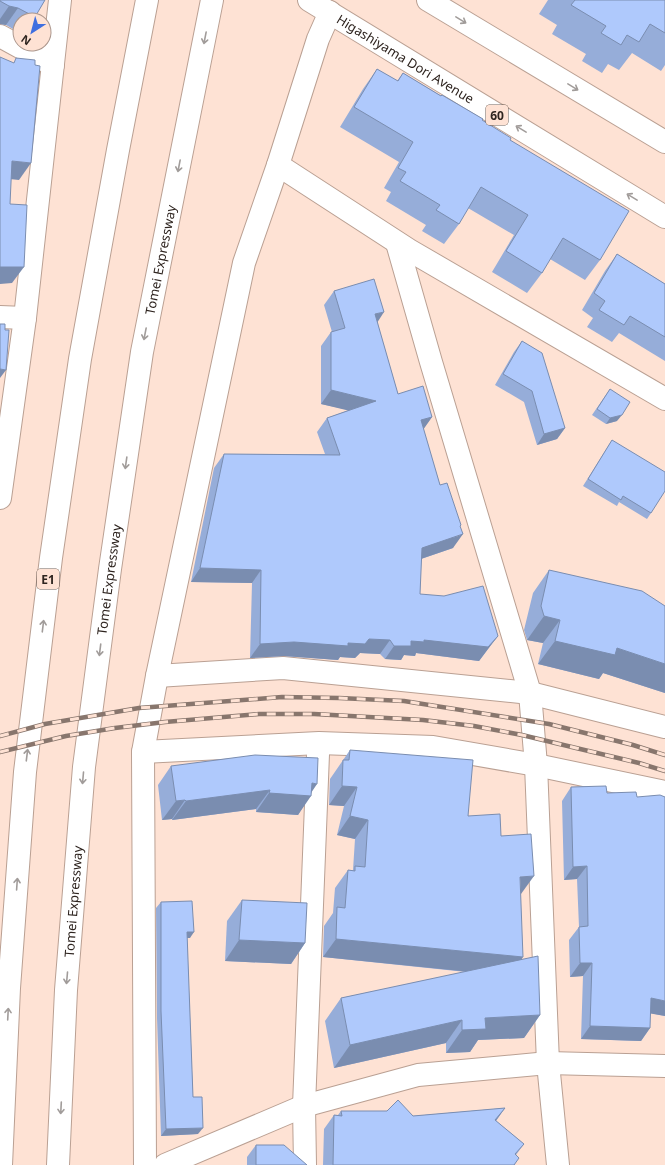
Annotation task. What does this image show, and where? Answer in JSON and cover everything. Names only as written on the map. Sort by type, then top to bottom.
[{"type":"main road","points":[[0,498],[25,318],[60,0]]},
{"type":"main road","name":"E1","points":[[1,1165],[9,988],[25,772],[51,558],[80,360],[147,0]]},
{"type":"main road","name":"Tomei Expressway","points":[[58,1165],[66,990],[84,767],[107,593],[142,352],[212,0]]},
{"type":"main road","name":"60","points":[[309,0],[330,12]]},
{"type":"main road","points":[[428,0],[665,142]]},
{"type":"main road","points":[[145,1165],[143,752],[157,676],[244,264],[278,165],[318,39],[330,12]]},
{"type":"main road","name":"Higashiyama Dori Avenue","points":[[330,12],[665,217]]},
{"type":"main road","points":[[0,36],[53,65]]},
{"type":"main road","points":[[278,165],[397,243],[665,400]]},
{"type":"main road","points":[[397,243],[530,693],[536,765],[548,1063],[558,1165]]},
{"type":"main road","points":[[0,317],[25,318]]},
{"type":"main road","points":[[157,676],[283,668],[530,693],[665,727]]},
{"type":"main road","points":[[143,752],[319,743],[433,747],[536,765],[665,792]]},
{"type":"main road","points":[[305,1165],[304,1106],[319,743]]},
{"type":"main road","points":[[165,1165],[304,1106],[418,1075],[548,1063],[665,1066]]},
{"type":"building","points":[[45,0],[38,12],[26,12],[0,1]]},
{"type":"building","points":[[575,0],[665,0],[665,33],[650,24],[639,42],[627,35],[621,45],[601,33],[606,26],[571,5]]},
{"type":"building","points":[[0,57],[14,63],[16,58],[35,60],[35,65],[40,66],[31,163],[12,161],[10,204],[27,205],[24,267],[0,267]]},
{"type":"building","points":[[377,69],[398,81],[403,73],[483,119],[482,120],[511,138],[510,140],[629,211],[600,260],[563,238],[542,273],[506,251],[528,215],[481,187],[459,224],[436,210],[440,205],[400,181],[406,172],[398,168],[413,142],[354,107]]},
{"type":"building","points":[[617,254],[665,284],[665,337],[630,316],[624,325],[599,310],[605,301],[594,293]]},
{"type":"building","points":[[374,279],[384,312],[375,314],[398,394],[423,386],[432,417],[421,420],[440,485],[447,483],[463,534],[422,548],[420,594],[444,596],[483,586],[498,636],[488,647],[424,640],[424,642],[411,641],[411,646],[394,646],[390,640],[369,639],[365,644],[348,643],[348,646],[294,642],[260,644],[261,570],[200,568],[224,454],[340,455],[327,418],[376,401],[331,390],[331,332],[345,328],[334,291]]},
{"type":"building","points":[[0,324],[5,324],[5,330],[9,330],[6,370],[0,369]]},
{"type":"building","points":[[522,341],[542,353],[565,428],[544,434],[532,391],[503,374]]},
{"type":"building","points":[[610,389],[630,402],[622,415],[610,418],[597,409]]},
{"type":"building","points":[[612,440],[665,472],[665,491],[651,513],[623,496],[621,500],[588,479]]},
{"type":"building","points":[[549,570],[642,591],[665,606],[665,664],[617,648],[615,655],[555,641],[560,620],[544,616],[541,606]]},
{"type":"building","points":[[350,750],[473,760],[468,816],[500,814],[501,836],[531,834],[534,876],[520,877],[523,957],[336,939],[337,907],[345,908],[348,870],[355,871],[355,866],[365,867],[368,820],[350,816],[357,787],[342,786],[343,760],[349,760]]},
{"type":"building","points":[[255,755],[318,758],[317,784],[312,783],[311,796],[269,793],[270,790],[176,801],[171,766]]},
{"type":"building","points":[[606,786],[607,793],[636,792],[637,797],[660,795],[665,797],[665,1001],[651,998],[650,1028],[590,1026],[592,963],[580,963],[579,927],[588,926],[587,866],[573,867],[571,787]]},
{"type":"building","points":[[242,900],[307,903],[305,943],[239,940]]},
{"type":"building","points":[[192,901],[194,932],[187,932],[193,1097],[202,1097],[203,1128],[166,1129],[161,1011],[161,902]]},
{"type":"building","points":[[538,956],[540,1015],[485,1018],[486,1029],[462,1030],[462,1020],[350,1045],[341,998]]},
{"type":"building","points":[[398,1100],[413,1116],[505,1108],[495,1120],[524,1144],[515,1154],[519,1158],[514,1165],[333,1165],[334,1115],[342,1116],[341,1111],[387,1111]]},
{"type":"building","points":[[256,1145],[284,1145],[307,1165],[256,1165]]},
{"type":"railway","points":[[0,736],[45,724],[139,708],[282,697],[339,698],[404,701],[549,724],[633,745],[665,755]]},
{"type":"railway","points":[[0,752],[66,736],[115,728],[259,714],[314,714],[423,720],[474,726],[522,735],[639,763],[665,771]]}]
